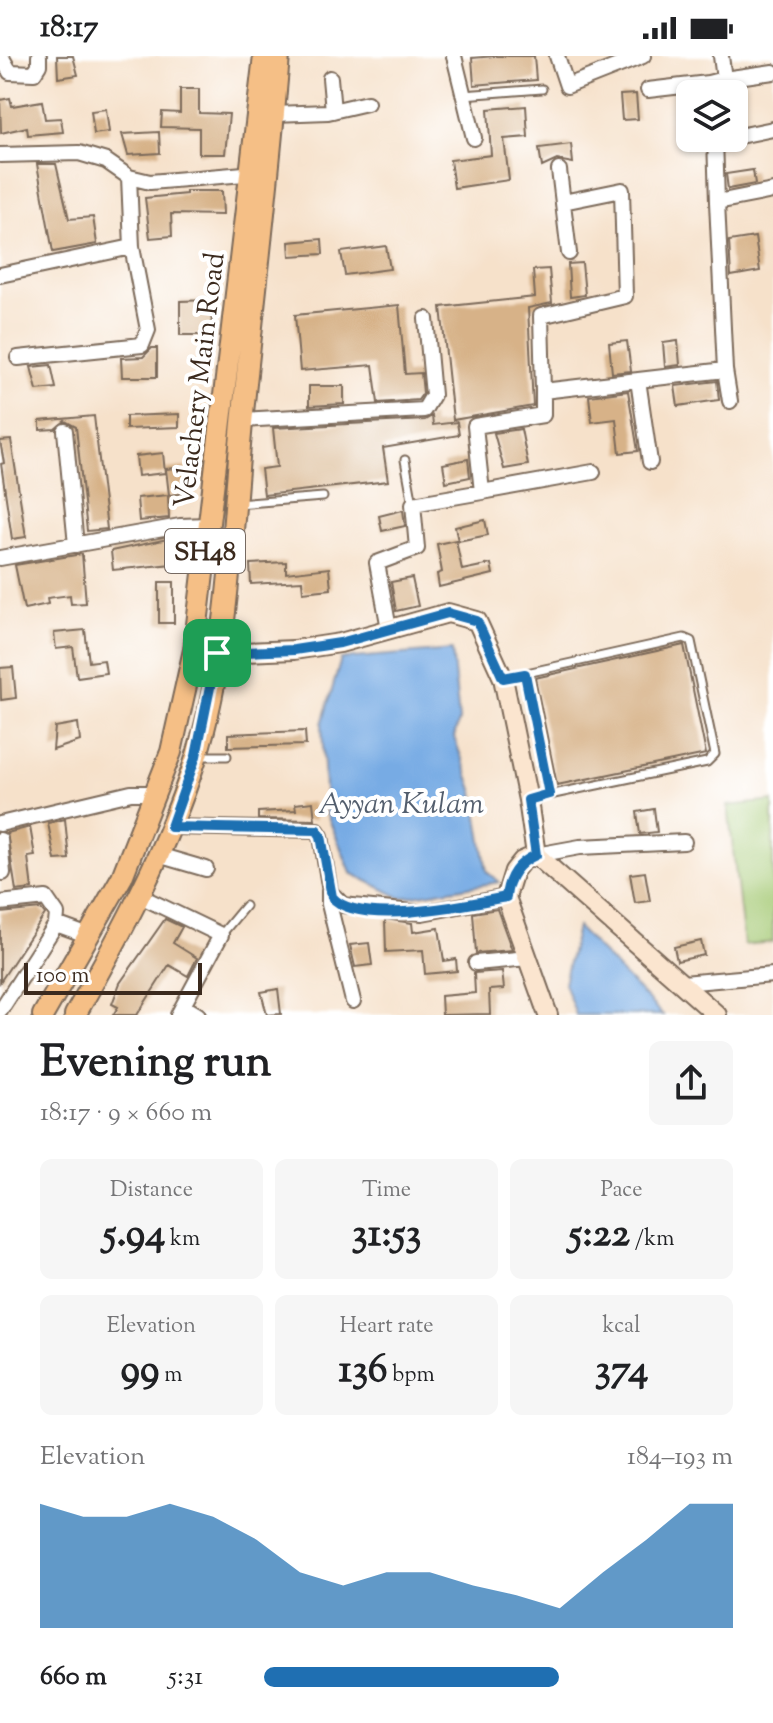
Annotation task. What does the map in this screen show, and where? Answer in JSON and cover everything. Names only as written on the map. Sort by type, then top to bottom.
[{"type":"main road","name":"Velachery Main Road","points":[[75,1015],[140,896],[171,827],[196,756],[217,653],[242,420],[261,174],[264,56]]},
{"type":"main road","name":"Velachery Main Road","points":[[43,1015],[122,877],[171,752],[194,650],[208,525],[261,174],[274,114],[279,56]]},
{"type":"street","points":[[1,56],[10,72],[17,75],[34,73],[39,65],[39,56]]},
{"type":"street","points":[[454,56],[474,138]]},
{"type":"street","points":[[557,56],[567,86],[643,56]]},
{"type":"street","points":[[721,56],[724,79],[773,72]]},
{"type":"street","points":[[330,78],[333,111]]},
{"type":"street","points":[[648,90],[676,89]]},
{"type":"street","points":[[274,114],[333,111],[367,103]]},
{"type":"street","points":[[748,134],[773,129]]},
{"type":"street","points":[[719,152],[717,202],[725,370],[730,401]]},
{"type":"street","points":[[0,155],[79,153],[106,161],[129,177],[150,182],[261,174]]},
{"type":"street","points":[[559,170],[569,253]]},
{"type":"street","points":[[18,358],[142,345],[148,330],[132,247],[129,177]]},
{"type":"street","points":[[482,492],[475,426],[543,415],[541,316],[625,296],[622,190],[563,202]]},
{"type":"street","points":[[717,202],[773,191]]},
{"type":"street","points":[[0,275],[132,247]]},
{"type":"street","points":[[242,420],[424,410],[433,395],[426,319]]},
{"type":"street","points":[[543,391],[725,370]]},
{"type":"street","points":[[638,380],[650,462]]},
{"type":"street","points":[[65,431],[76,545]]},
{"type":"street","points":[[389,629],[377,563],[417,548],[413,504],[593,472]]},
{"type":"street","points":[[0,558],[203,522],[208,525]]},
{"type":"street","points":[[217,653],[294,650],[340,643],[448,613],[477,621],[503,678],[536,855],[717,1015]]},
{"type":"street","points":[[0,824],[131,793],[155,793]]},
{"type":"street","points":[[171,827],[317,830],[321,836],[332,897],[343,905],[422,913],[506,897]]},
{"type":"street","points":[[0,840],[3,873]]},
{"type":"street","points":[[548,1015],[506,897],[507,884],[514,871],[522,861],[536,855],[580,847],[684,842]]},
{"type":"street","points":[[158,855],[206,869]]},
{"type":"street","points":[[329,886],[329,904],[353,1001]]},
{"type":"street","points":[[140,896],[221,935],[181,1010],[198,1015]]},
{"type":"street","points":[[0,903],[46,898],[57,914],[56,924],[0,1011]]},
{"type":"street","points":[[56,924],[89,936]]},
{"type":"street","points":[[476,963],[528,958]]},
{"type":"street","points":[[683,983],[773,975]]},
{"type":"lane","points":[[463,95],[542,89]]},
{"type":"lane","points":[[405,460],[413,504]]},
{"type":"lane","points":[[235,504],[323,497]]},
{"type":"lane","points":[[503,678],[688,639],[715,754],[698,766],[528,800]]},
{"type":"lane","points":[[525,674],[549,794]]},
{"type":"lane","points":[[196,756],[227,756]]},
{"type":"lane","points":[[221,935],[245,906]]},
{"type":"green space","points":[[773,801],[773,942],[744,945],[728,806]]},
{"type":"water","name":"Ayyan Kulam","points":[[452,650],[459,720],[454,737],[474,792],[487,872],[499,882],[401,898],[351,873],[326,812],[322,724],[341,659]]},
{"type":"water","points":[[577,927],[663,1015],[576,1015],[564,983]]},
{"type":"building","points":[[57,56],[73,56],[78,75],[58,78]]},
{"type":"building","points":[[534,56],[536,80],[474,85],[472,58]]},
{"type":"building","points":[[180,89],[199,89],[199,113],[229,114],[225,154],[199,154],[199,128],[161,127],[162,112],[180,113]]},
{"type":"building","points":[[636,94],[638,119],[622,120],[620,95]]},
{"type":"building","points":[[10,98],[12,106],[42,101],[45,119],[61,118],[63,132],[28,135],[27,127],[1,133],[0,100]]},
{"type":"building","points":[[526,106],[528,137],[504,139],[509,180],[454,188],[450,160],[491,155],[488,109]]},
{"type":"building","points":[[106,109],[109,132],[94,134],[91,111]]},
{"type":"building","points":[[159,132],[160,153],[128,155],[122,134]]},
{"type":"building","points":[[571,144],[573,163],[557,160],[542,167],[539,148]]},
{"type":"building","points":[[37,164],[56,164],[69,219],[93,217],[97,244],[53,252]]},
{"type":"building","points":[[753,170],[755,184],[728,189],[726,174]]},
{"type":"building","points":[[186,191],[222,191],[223,215],[171,214],[172,236],[150,238],[145,198],[186,194]]},
{"type":"building","points":[[755,237],[760,271],[731,276],[729,241]]},
{"type":"building","points":[[322,239],[323,254],[290,256],[289,242]]},
{"type":"building","points":[[386,246],[390,269],[345,275],[341,252]]},
{"type":"building","points":[[582,263],[585,295],[570,297],[568,264]]},
{"type":"building","points":[[549,269],[552,303],[528,308],[533,406],[453,420],[441,307],[535,297],[533,270]]},
{"type":"building","points":[[211,300],[212,335],[180,335],[180,301]]},
{"type":"building","points":[[399,305],[405,374],[421,373],[423,393],[418,400],[378,403],[373,365],[300,371],[295,315]]},
{"type":"building","points":[[627,341],[631,371],[612,373],[609,343]]},
{"type":"building","points":[[678,341],[680,365],[665,367],[663,343]]},
{"type":"building","points":[[152,348],[157,348],[157,377],[122,377],[121,358],[143,357]]},
{"type":"building","points":[[51,365],[56,388],[37,390],[31,367]]},
{"type":"building","points":[[717,381],[719,400],[678,406],[675,386]]},
{"type":"building","points":[[309,386],[344,386],[344,404],[309,406]]},
{"type":"building","points":[[628,391],[638,451],[620,453],[616,419],[592,422],[589,396]]},
{"type":"building","points":[[179,414],[179,427],[126,429],[126,416]]},
{"type":"building","points":[[94,416],[107,529],[87,531],[76,427],[65,421],[55,429],[40,430],[40,421]]},
{"type":"building","points":[[432,416],[433,425],[457,422],[459,435],[383,448],[388,481],[264,495],[261,469],[277,467],[273,428],[425,420]]},
{"type":"building","points":[[521,429],[528,465],[504,469],[494,433]]},
{"type":"building","points":[[11,440],[26,537],[12,539],[0,441]]},
{"type":"building","points":[[163,453],[165,473],[138,476],[136,456]]},
{"type":"building","points":[[468,459],[470,477],[446,482],[443,464]]},
{"type":"building","points":[[186,467],[188,493],[169,495],[166,469]]},
{"type":"building","points":[[168,495],[169,518],[139,521],[137,498]]},
{"type":"building","points":[[403,510],[405,526],[382,531],[379,516]]},
{"type":"building","points":[[485,520],[488,535],[458,541],[455,527]]},
{"type":"building","points":[[182,536],[183,558],[171,559],[172,564],[113,570],[111,551]]},
{"type":"building","points":[[456,540],[462,570],[491,564],[493,574],[439,587],[437,574],[442,572],[437,544]]},
{"type":"building","points":[[82,554],[86,603],[71,604],[70,595],[47,598],[48,604],[24,609],[15,565]]},
{"type":"building","points":[[286,562],[286,573],[329,568],[331,589],[303,592],[302,581],[251,584],[250,564]]},
{"type":"building","points":[[412,578],[418,606],[396,611],[391,582]]},
{"type":"building","points":[[159,582],[174,582],[174,623],[159,623]]},
{"type":"building","points":[[85,630],[89,662],[104,660],[106,673],[77,677],[73,647],[56,649],[54,633]]},
{"type":"building","points":[[684,645],[706,754],[557,785],[535,678]]},
{"type":"building","points":[[13,667],[16,698],[1,700],[0,668]]},
{"type":"building","points":[[78,723],[80,741],[53,750],[55,727]]},
{"type":"building","points":[[305,731],[306,745],[228,747],[228,734]]},
{"type":"building","points":[[313,802],[315,820],[258,819],[258,812],[296,810],[295,804]]},
{"type":"building","points":[[654,809],[657,832],[640,834],[637,812]]},
{"type":"building","points":[[65,819],[69,859],[55,860],[48,823]]},
{"type":"building","points":[[30,827],[35,856],[28,857],[32,889],[16,891],[7,833]]},
{"type":"building","points":[[645,872],[650,901],[635,903],[630,874]]},
{"type":"building","points":[[41,909],[45,914],[0,982],[0,913]]},
{"type":"building","points":[[497,909],[512,950],[476,953],[473,913]]},
{"type":"building","points":[[165,919],[182,927],[173,943],[197,958],[188,976],[169,965],[137,1015],[113,1015],[118,1007],[112,1004],[120,983]]},
{"type":"building","points":[[385,919],[412,923],[413,932],[439,928],[444,961],[456,959],[457,971],[425,974],[423,950],[386,952]]},
{"type":"building","points":[[701,941],[704,955],[677,961],[674,947]]},
{"type":"building","points":[[369,943],[372,965],[355,967],[350,945]]},
{"type":"building","points":[[502,971],[504,989],[489,990],[490,1014],[442,1015],[441,996],[475,993],[474,973]]},
{"type":"building","points":[[278,989],[281,1014],[267,1015],[261,992]]},
{"type":"route","points":[[448,613],[477,621],[503,678],[525,674],[549,794],[528,800],[536,855],[522,861],[514,871],[507,884],[506,897],[422,913],[343,905],[332,897],[321,836],[317,830],[171,827],[196,756],[217,653],[294,650],[340,643],[448,613]]}]
